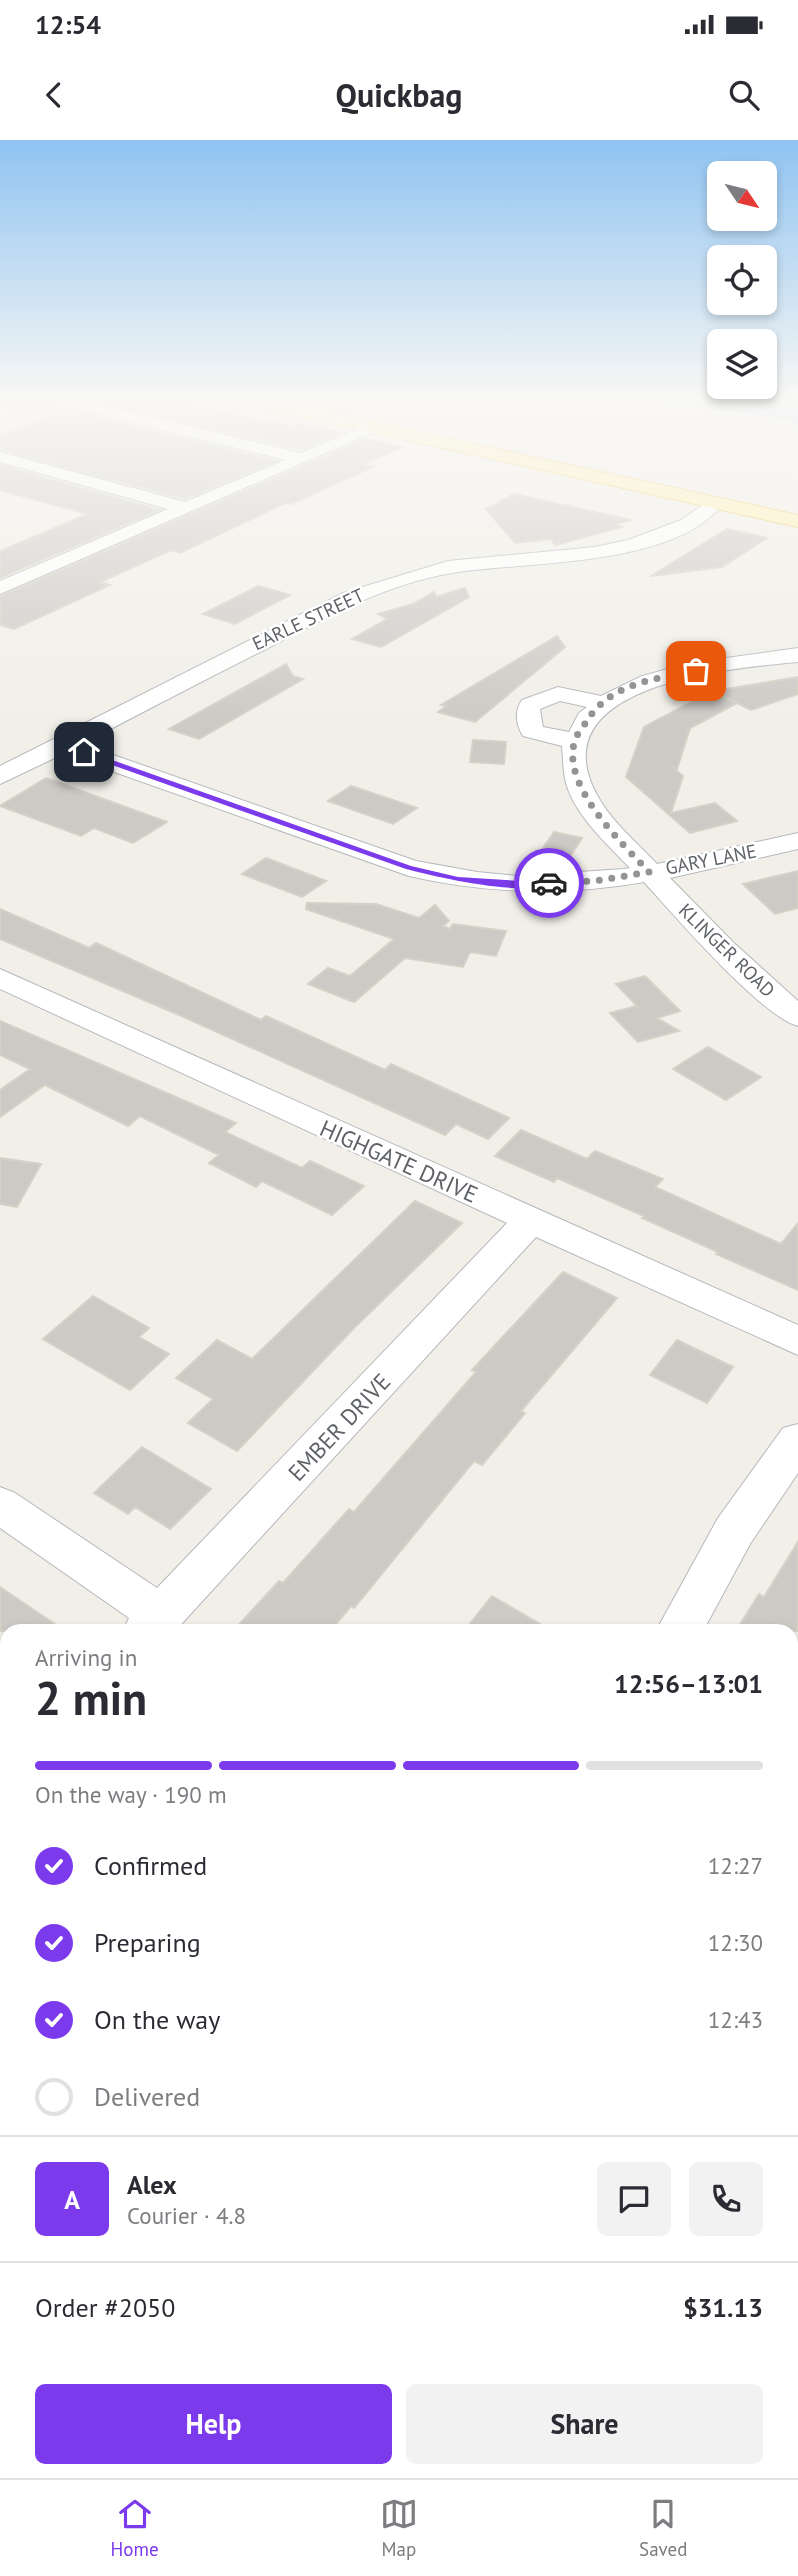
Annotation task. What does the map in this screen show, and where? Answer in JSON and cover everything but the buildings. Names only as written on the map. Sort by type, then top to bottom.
[{"type":"main road","points":[[728,506],[798,521]]},
{"type":"street","points":[[177,506],[184,508]]},
{"type":"street","points":[[0,587],[188,506]]},
{"type":"street","name":"EARLE STREET","points":[[0,776],[350,597],[448,567],[594,553],[633,545],[688,524],[710,506]]},
{"type":"street","points":[[601,704],[558,694],[530,705],[528,710],[532,731],[550,737],[575,740],[601,704],[620,691],[641,683],[760,659],[798,655]]},
{"type":"street","name":"KLINGER ROAD","points":[[575,740],[573,761],[579,783],[592,806],[701,928],[798,1017]]},
{"type":"street","name":"GARY LANE","points":[[59,744],[409,868],[458,879],[521,885],[595,881],[798,841]]},
{"type":"street","name":"HIGHGATE DRIVE","points":[[0,978],[530,1222],[701,1295],[798,1341]]},
{"type":"street","name":"EMBER DRIVE","points":[[154,1623],[530,1222]]},
{"type":"street","points":[[683,1624],[734,1531],[798,1440]]},
{"type":"street","points":[[0,1505],[154,1623]]},
{"type":"way so far","points":[[549,883],[595,881],[649,872],[592,806],[579,783],[573,761],[575,740],[594,710],[620,691],[641,683],[696,671]]},
{"type":"route","points":[[84,752],[409,868],[458,879],[521,885],[549,883]]}]
